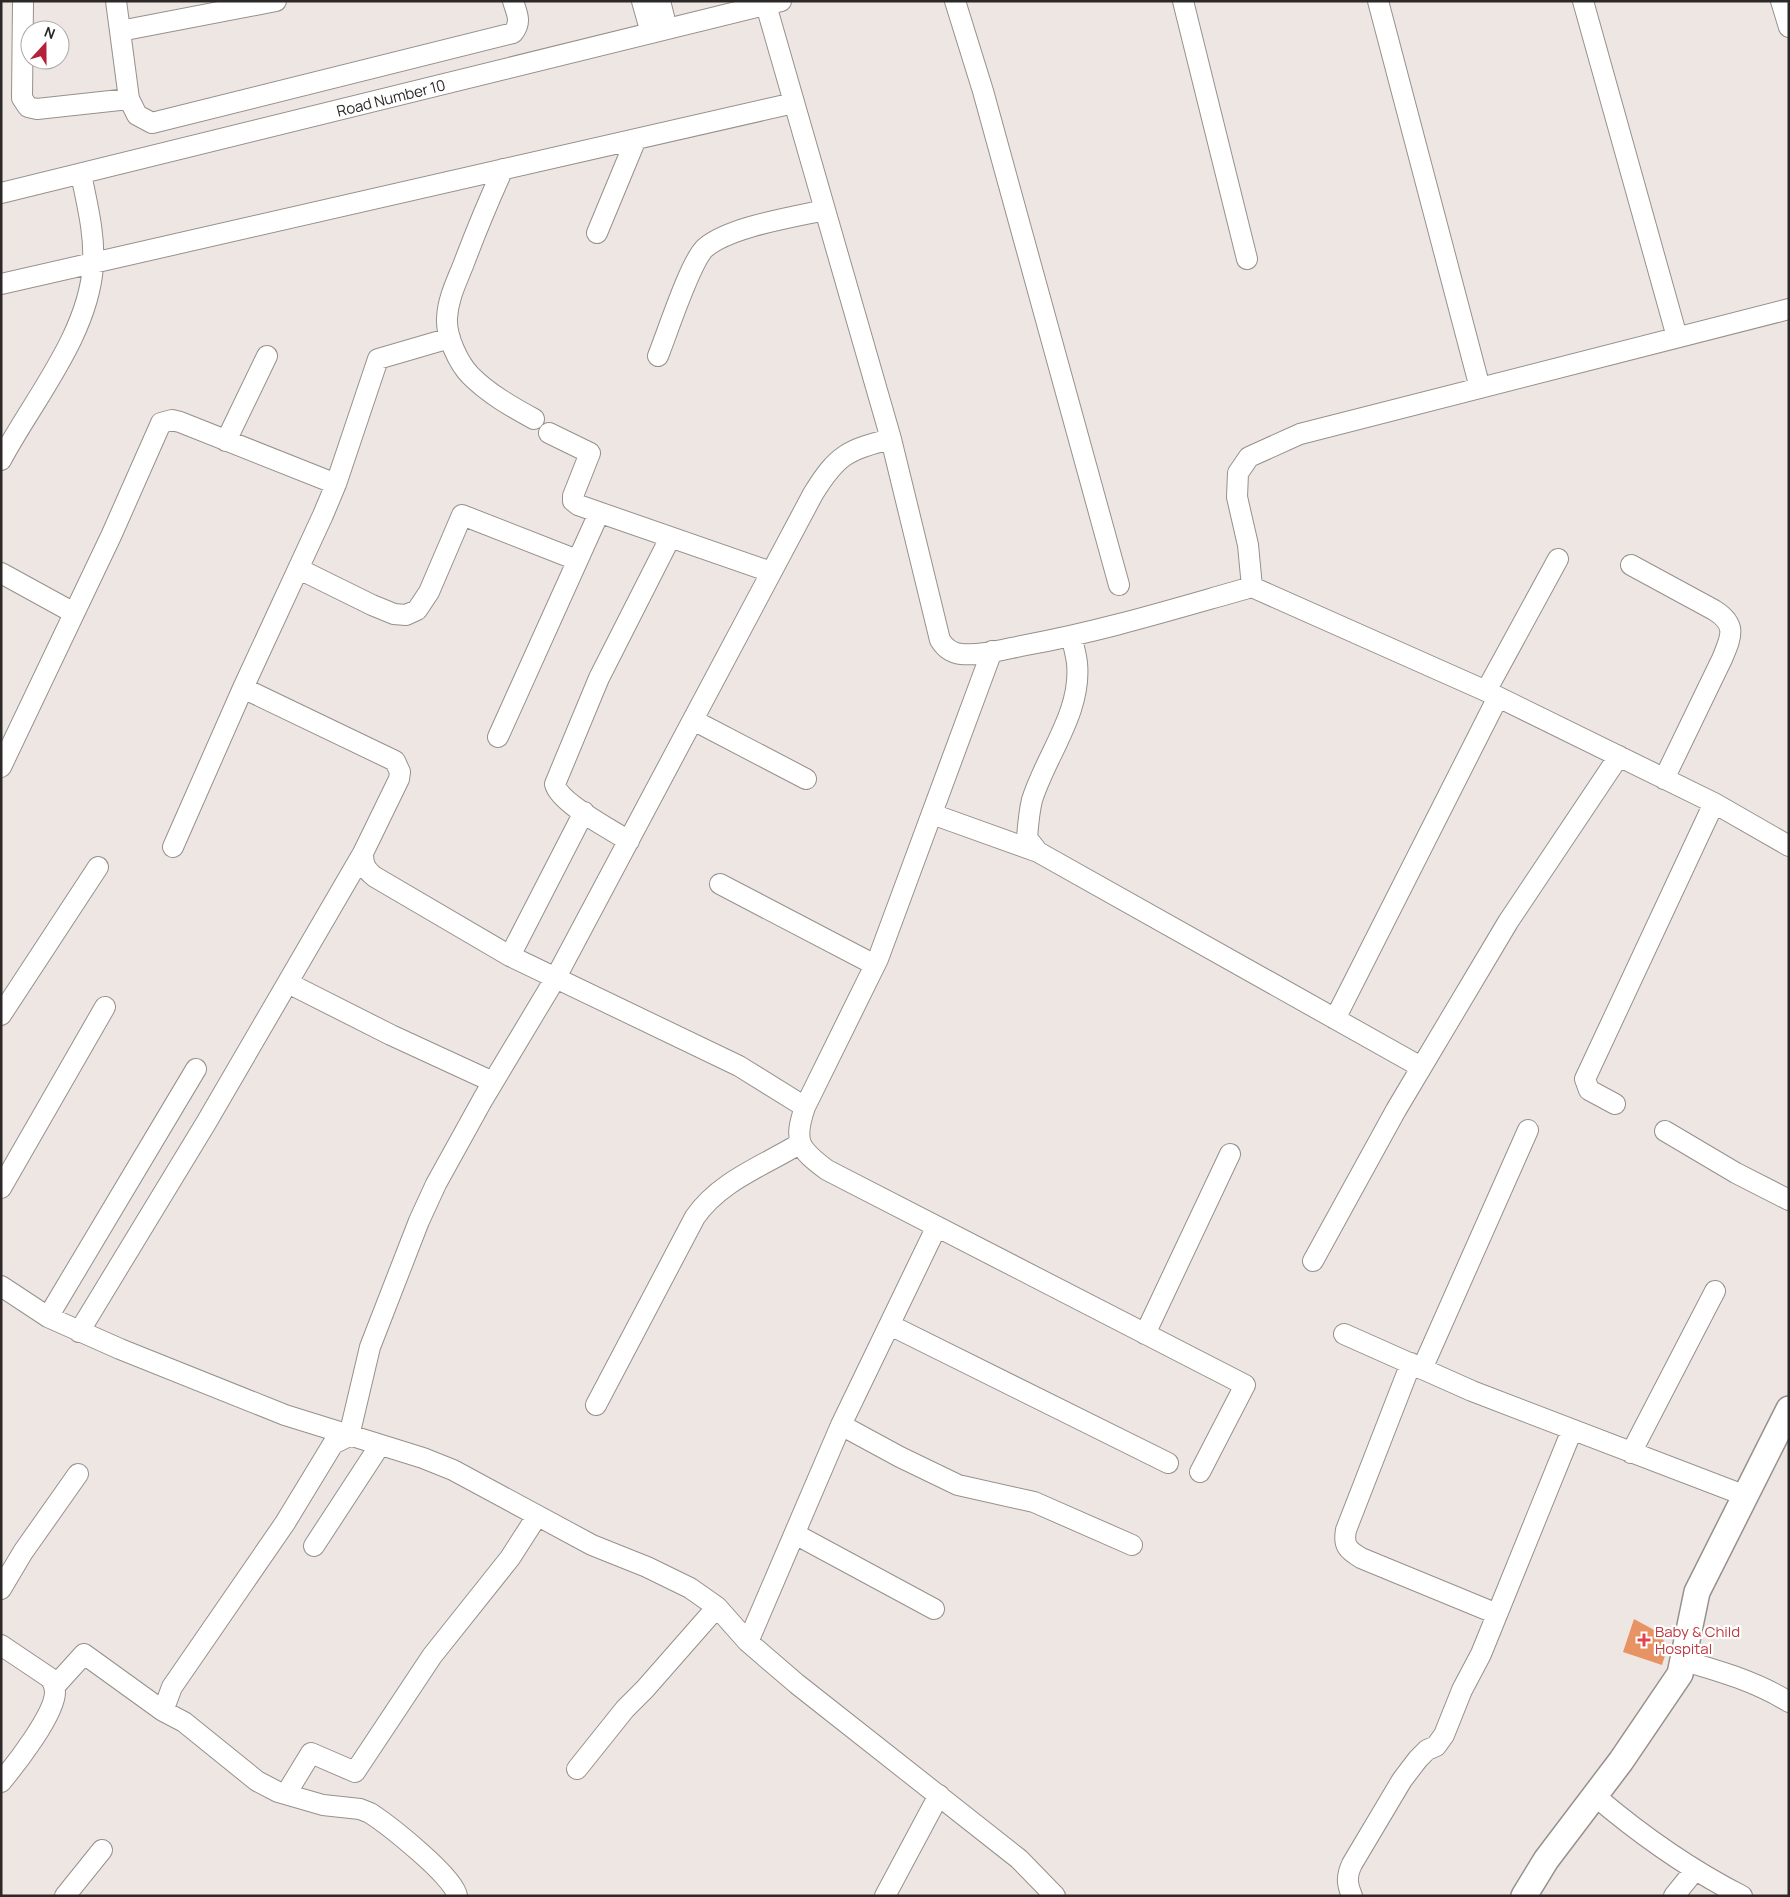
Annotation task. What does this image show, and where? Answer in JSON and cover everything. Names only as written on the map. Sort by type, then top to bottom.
[{"type":"street","points":[[23,1],[22,98],[28,106],[37,109],[129,99]]},
{"type":"street","points":[[116,1],[129,99],[137,115],[152,123],[513,33],[518,27],[518,19],[513,1]]},
{"type":"street","points":[[120,31],[276,1]]},
{"type":"street","points":[[642,1],[659,31]]},
{"type":"street","points":[[659,31],[660,1]]},
{"type":"street","points":[[955,1],[983,91],[1119,585]]},
{"type":"street","points":[[1184,1],[1247,259]]},
{"type":"street","points":[[1378,1],[1480,388]]},
{"type":"street","points":[[1583,1],[1677,337]]},
{"type":"street","points":[[1781,1],[1789,27]]},
{"type":"street","points":[[773,3],[794,103],[891,439],[940,640],[945,647],[961,654],[992,651],[1072,637],[1252,586],[1492,694],[1714,803],[1789,846]]},
{"type":"street","name":"Road Number 10","points":[[1,194],[773,3]]},
{"type":"street","points":[[1,284],[794,103]]},
{"type":"street","points":[[597,233],[636,139]]},
{"type":"street","points":[[503,169],[478,224],[449,300],[447,320],[450,338],[458,357],[470,375],[509,405],[534,419]]},
{"type":"street","points":[[1,460],[80,318],[88,297],[93,262],[93,229],[81,174]]},
{"type":"street","points":[[658,356],[688,279],[704,249],[716,240],[739,232],[825,210]]},
{"type":"street","points":[[1252,586],[1248,545],[1237,497],[1238,473],[1249,457],[1300,434],[1789,308]]},
{"type":"street","points":[[173,847],[336,484],[378,359],[450,338]]},
{"type":"street","points":[[226,441],[267,356]]},
{"type":"street","points":[[1,767],[161,423],[172,420],[180,422],[336,484]]},
{"type":"street","points":[[549,433],[590,452],[573,501],[599,514],[770,572]]},
{"type":"street","points":[[349,1436],[370,1347],[415,1230],[453,1153],[555,978],[770,572],[828,470],[843,455],[864,446],[891,439]]},
{"type":"street","points":[[498,737],[599,514]]},
{"type":"street","points":[[299,569],[372,605],[394,614],[406,615],[417,610],[429,592],[462,515],[577,560]]},
{"type":"street","points":[[629,841],[584,812],[556,790],[558,777],[599,678],[670,538]]},
{"type":"street","points":[[1336,1019],[1558,559]]},
{"type":"street","points":[[1631,565],[1726,617],[1732,628],[1722,659],[1664,779]]},
{"type":"street","points":[[1,573],[74,613]]},
{"type":"street","points":[[1038,852],[1027,838],[1028,819],[1032,799],[1069,714],[1076,681],[1077,663],[1072,637]]},
{"type":"street","points":[[992,651],[875,965],[805,1107],[798,1127],[799,1144],[809,1157],[827,1170],[936,1228],[1245,1385],[1200,1472]]},
{"type":"street","points":[[79,1332],[206,1123],[364,853],[399,778],[400,772],[395,761],[243,688]]},
{"type":"street","points":[[693,720],[806,779]]},
{"type":"street","points":[[1313,1261],[1421,1067],[1508,922],[1619,756]]},
{"type":"street","points":[[1615,1104],[1590,1090],[1586,1079],[1714,803]]},
{"type":"street","points":[[510,956],[584,812]]},
{"type":"street","points":[[932,814],[1038,852],[1421,1067]]},
{"type":"street","points":[[364,853],[363,862],[367,870],[375,877],[510,956],[738,1066],[805,1107]]},
{"type":"street","points":[[1,1016],[98,867]]},
{"type":"street","points":[[720,884],[875,965]]},
{"type":"street","points":[[288,982],[391,1036],[493,1082]]},
{"type":"street","points":[[1,1188],[105,1006]]},
{"type":"street","points":[[48,1317],[196,1069]]},
{"type":"street","points":[[1497,1614],[1361,1558],[1349,1551],[1344,1541],[1416,1366],[1528,1130]]},
{"type":"street","points":[[1665,1131],[1728,1169],[1789,1200]]},
{"type":"street","points":[[596,1405],[695,1217],[706,1202],[741,1177],[799,1144]]},
{"type":"street","points":[[1145,1334],[1230,1154]]},
{"type":"street","points":[[748,1642],[842,1425],[936,1228]]},
{"type":"street","points":[[1,1286],[48,1317],[79,1332],[285,1415],[452,1470],[592,1545],[690,1588],[717,1607],[748,1642],[797,1684],[1019,1860],[1055,1896]]},
{"type":"street","points":[[1631,1452],[1715,1291]]},
{"type":"street","points":[[890,1326],[1168,1463]]},
{"type":"street","points":[[1344,1334],[1416,1366],[1572,1430],[1746,1496]]},
{"type":"street","points":[[1524,1896],[1561,1840],[1595,1796],[1680,1674],[1681,1660],[1697,1592],[1789,1409]]},
{"type":"street","points":[[842,1425],[900,1458],[958,1485],[1034,1502],[1132,1545]]},
{"type":"street","points":[[1352,1896],[1347,1884],[1352,1864],[1402,1780],[1418,1759],[1427,1750],[1436,1746],[1444,1735],[1462,1690],[1481,1654],[1572,1430]]},
{"type":"street","points":[[163,1711],[172,1687],[285,1523],[333,1444],[349,1436]]},
{"type":"street","points":[[314,1546],[380,1445]]},
{"type":"street","points":[[1,1589],[23,1552],[78,1474]]},
{"type":"street","points":[[286,1794],[311,1753],[355,1772],[432,1656],[510,1558],[537,1516]]},
{"type":"street","points":[[795,1534],[934,1609]]},
{"type":"street","points":[[577,1769],[625,1709],[717,1607]]},
{"type":"street","points":[[1,1645],[42,1670],[55,1686],[52,1705],[37,1732],[1,1782]]},
{"type":"street","points":[[55,1686],[84,1654],[163,1711],[184,1722],[257,1781],[286,1794],[323,1805],[360,1809],[370,1813],[438,1869],[453,1884],[457,1896]]},
{"type":"street","points":[[1681,1660],[1747,1680],[1789,1702]]},
{"type":"street","points":[[885,1896],[939,1795]]},
{"type":"street","points":[[1595,1796],[1646,1839],[1695,1870],[1742,1896]]},
{"type":"street","points":[[65,1896],[102,1850]]},
{"type":"street","points":[[1674,1896],[1695,1870]]},
{"type":"building","points":[[1634,1619],[1656,1631],[1664,1641],[1667,1649],[1662,1665],[1623,1652]]},
{"type":"place","name":"Baby & Child Hospital","points":[[1644,1640]]}]
